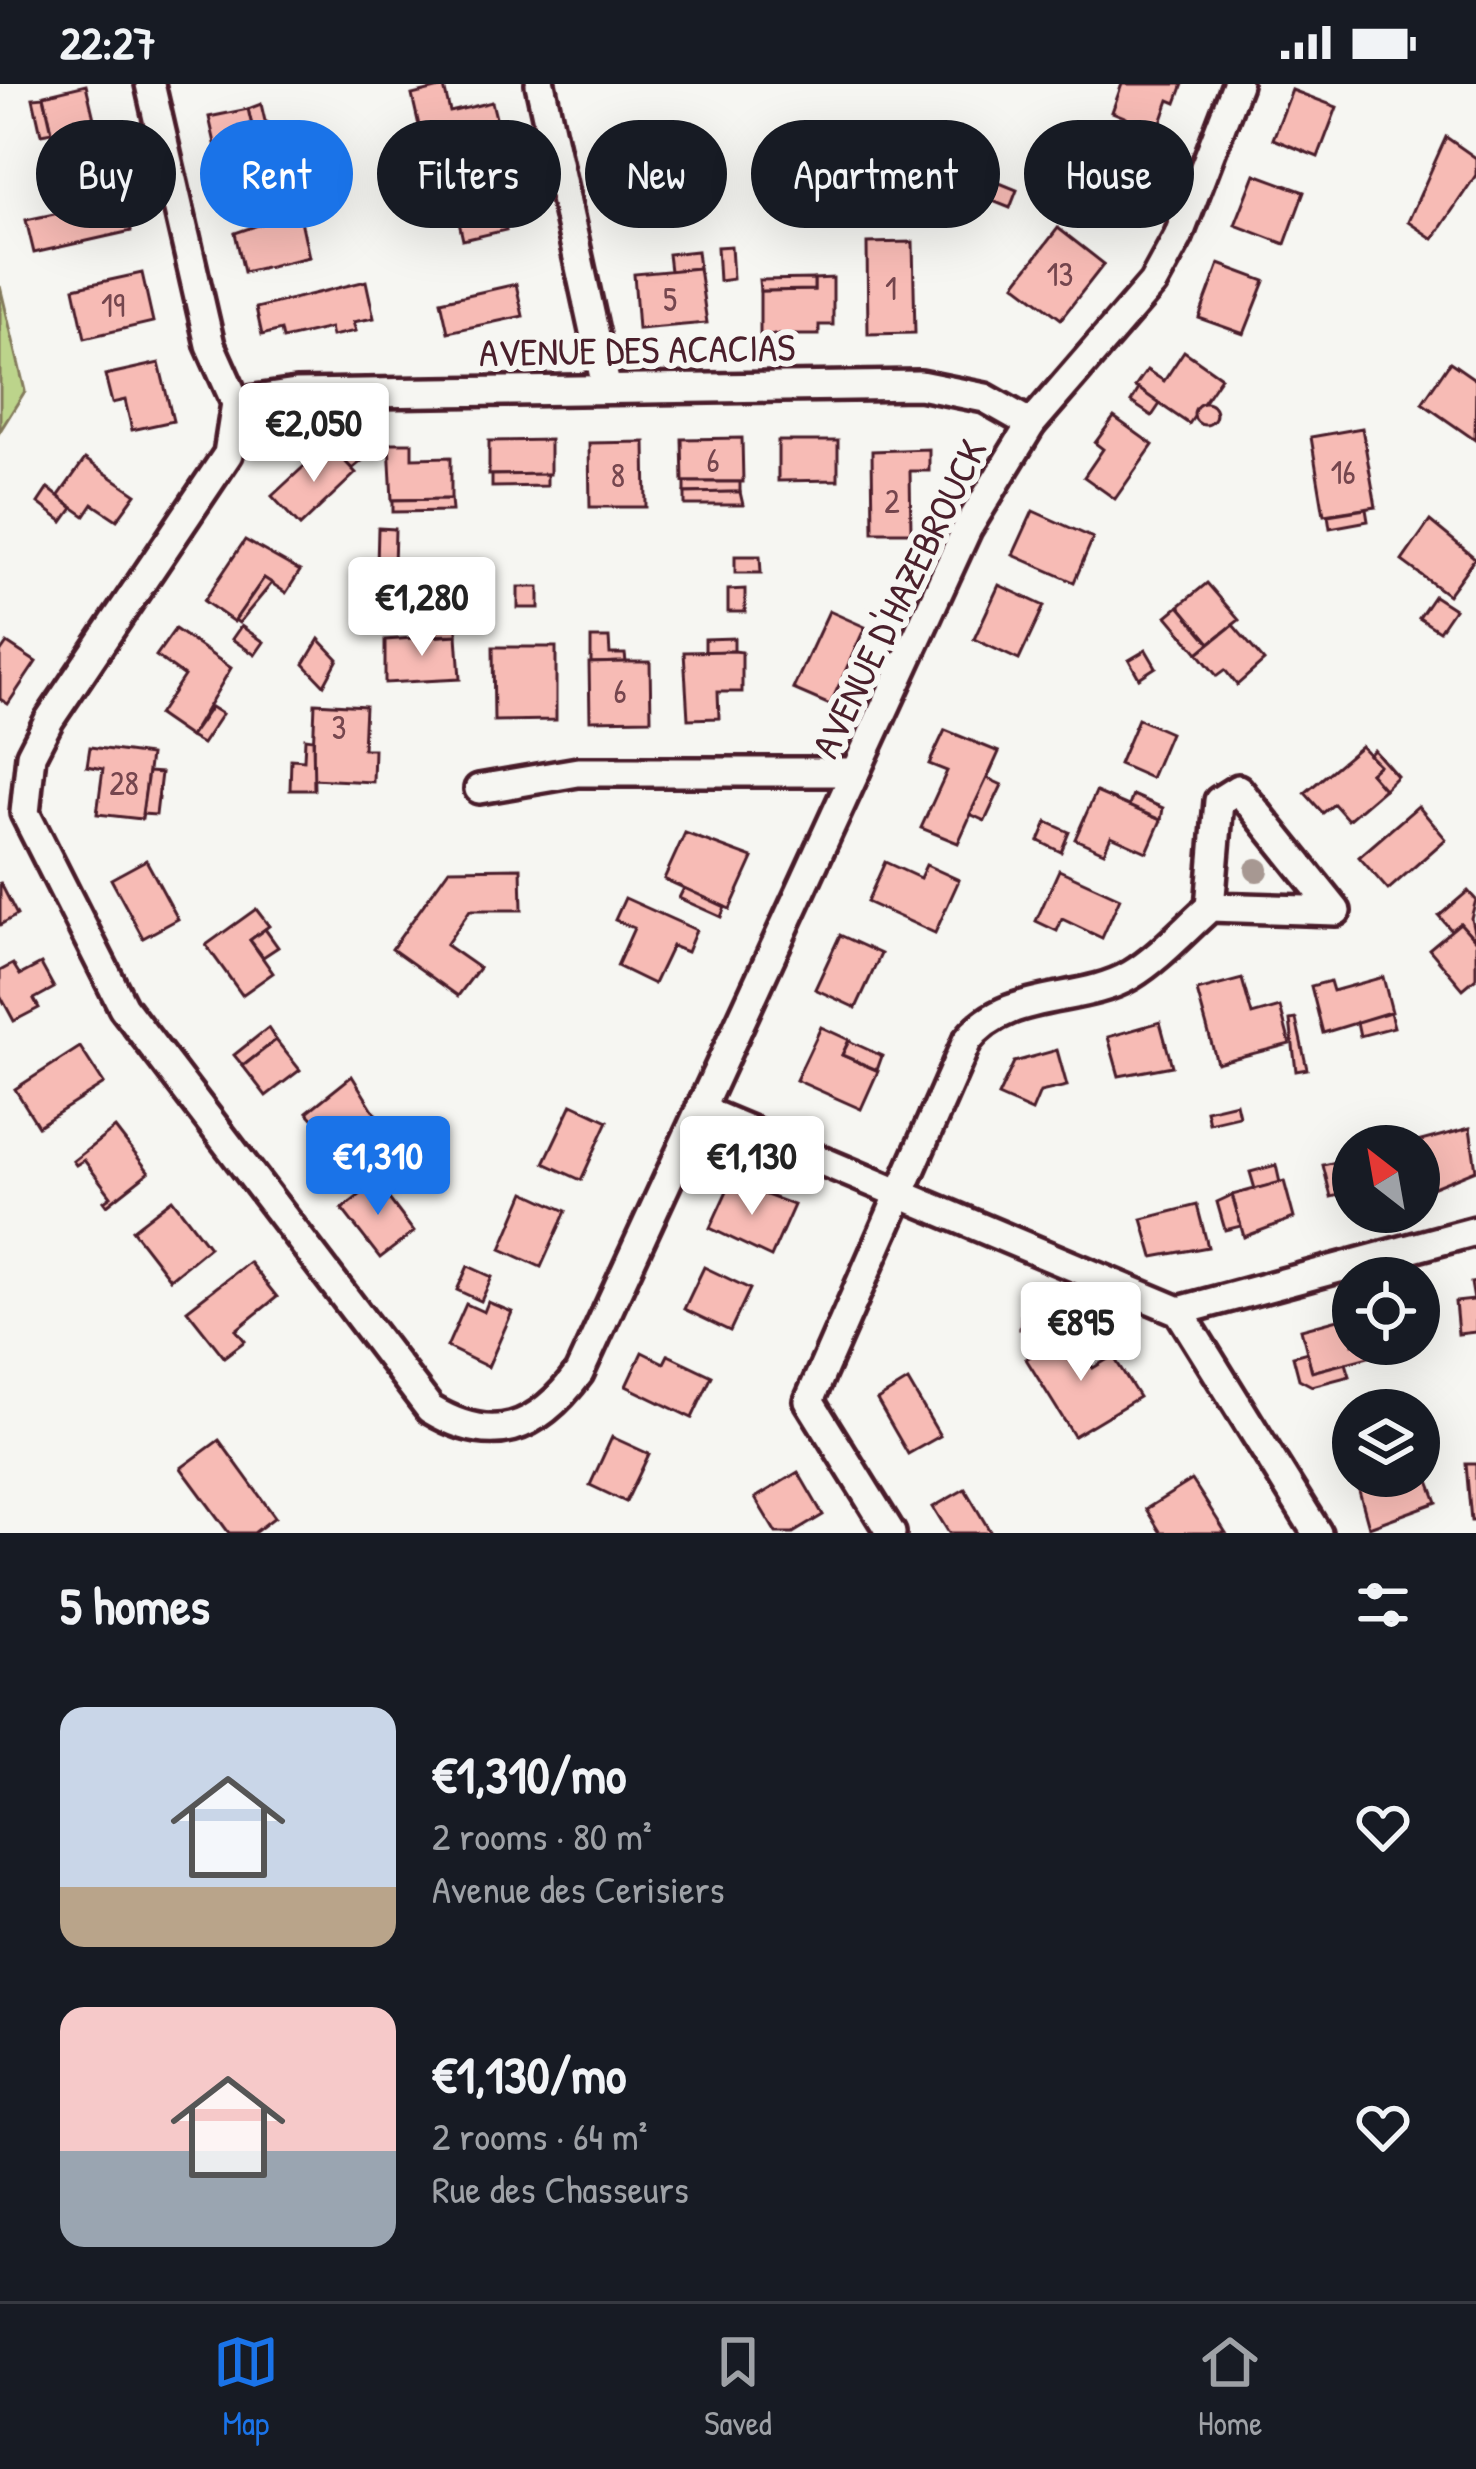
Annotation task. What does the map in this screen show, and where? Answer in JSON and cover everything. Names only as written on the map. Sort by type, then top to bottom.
[{"type":"street","points":[[151,84],[210,345],[236,403]]},
{"type":"street","points":[[540,84],[606,386]]},
{"type":"street","name":"AVENUE D'HAZEBROUCK","points":[[236,403],[228,454],[49,719],[25,781],[25,813],[124,1007],[398,1370],[430,1408],[458,1426],[494,1431],[526,1422],[556,1404],[579,1373],[967,529],[1031,424],[1153,283],[1178,236],[1237,84]]},
{"type":"street","name":"AVENUE DES ACACIAS","points":[[236,403],[296,394],[920,385],[985,398],[1031,424]]},
{"type":"street","points":[[479,789],[578,772],[855,772]]},
{"type":"street","points":[[891,1533],[809,1401],[967,1040],[981,1022],[1129,976],[1210,907],[1336,911],[1238,789],[1219,801],[1210,907]]},
{"type":"street","points":[[703,1111],[1179,1311],[1317,1533]]},
{"type":"street","points":[[1179,1311],[1476,1231]]},
{"type":"green space","points":[[0,286],[25,391],[0,431]]},
{"type":"building","points":[[1122,84],[1183,84],[1176,103],[1169,100],[1162,120],[1131,120],[1112,112]]},
{"type":"building","points":[[86,85],[94,120],[50,120],[44,95]]},
{"type":"building","points":[[444,87],[450,112],[492,102],[496,120],[418,120],[412,95]]},
{"type":"building","points":[[1292,90],[1337,107],[1318,157],[1273,139]]},
{"type":"building","points":[[44,97],[49,120],[38,120],[33,98]]},
{"type":"building","points":[[261,104],[265,120],[251,120],[248,109]]},
{"type":"building","points":[[248,109],[251,120],[210,120]]},
{"type":"building","points":[[1446,137],[1476,158],[1476,175],[1433,239],[1408,222]]},
{"type":"building","points":[[1255,174],[1304,192],[1285,244],[1235,225]]},
{"type":"building","points":[[1000,183],[1017,190],[1010,208],[1000,204]]},
{"type":"building","points":[[36,218],[36,228],[131,231],[34,253],[26,220]]},
{"type":"building","points":[[250,228],[303,228],[309,257],[244,272],[235,233]]},
{"type":"building","points":[[460,228],[506,228],[506,230],[463,240]]},
{"type":"building","points":[[1058,228],[1104,264],[1061,319],[1015,284]]},
{"type":"building","points":[[913,242],[915,333],[868,334],[867,243]]},
{"type":"building","points":[[731,246],[733,279],[719,281],[717,247]]},
{"type":"building","points":[[697,251],[699,268],[670,271],[668,254]]},
{"type":"building","points":[[1219,264],[1265,281],[1244,334],[1199,318]]},
{"type":"building","points":[[699,268],[707,323],[638,329],[634,274]]},
{"type":"building","points":[[142,273],[153,322],[85,338],[74,288]]},
{"type":"building","points":[[833,278],[833,325],[819,325],[819,335],[760,335],[760,291],[814,290],[814,279]]},
{"type":"building","points":[[814,279],[814,290],[760,291],[759,280]]},
{"type":"building","points":[[366,281],[374,318],[353,322],[356,331],[332,336],[330,328],[283,339],[281,330],[262,335],[256,308]]},
{"type":"building","points":[[516,284],[523,316],[448,332],[441,301]]},
{"type":"building","points":[[1184,351],[1221,377],[1189,424],[1135,387],[1147,370],[1164,381]]},
{"type":"building","points":[[1450,362],[1476,380],[1475,440],[1422,403]]},
{"type":"building","points":[[159,363],[173,421],[132,430],[125,400],[112,403],[105,375]]},
{"type":"building","points":[[1139,389],[1160,404],[1152,416],[1131,402]]},
{"type":"building","points":[[1205,403],[1216,414],[1205,425],[1194,414]]},
{"type":"building","points":[[1114,417],[1153,445],[1115,499],[1084,477],[1103,449],[1095,443]]},
{"type":"building","points":[[1362,428],[1376,507],[1324,515],[1311,437]]},
{"type":"building","points":[[343,437],[364,459],[352,469],[332,447]]},
{"type":"building","points":[[742,438],[743,482],[683,482],[682,439]]},
{"type":"building","points":[[550,440],[550,474],[489,475],[489,441]]},
{"type":"building","points":[[778,441],[838,441],[838,480],[778,481]]},
{"type":"building","points":[[645,442],[646,507],[590,507],[589,443]]},
{"type":"building","points":[[389,443],[412,443],[412,458],[451,457],[451,499],[392,500]]},
{"type":"building","points":[[328,444],[356,473],[300,526],[272,496]]},
{"type":"building","points":[[929,449],[929,471],[910,471],[911,532],[873,532],[872,451]]},
{"type":"building","points":[[85,459],[136,494],[117,520],[93,504],[85,516],[58,497]]},
{"type":"building","points":[[547,474],[547,486],[492,487],[492,475]]},
{"type":"building","points":[[685,482],[740,482],[740,492],[685,493]]},
{"type":"building","points":[[48,488],[73,508],[63,522],[38,503]]},
{"type":"building","points":[[740,492],[743,505],[685,505],[685,493]]},
{"type":"building","points":[[451,499],[452,511],[393,512],[393,500]]},
{"type":"building","points":[[1366,509],[1368,521],[1330,528],[1328,515]]},
{"type":"building","points":[[1033,511],[1093,538],[1074,582],[1013,555]]},
{"type":"building","points":[[1430,521],[1475,558],[1448,595],[1402,561]]},
{"type":"building","points":[[378,528],[395,529],[394,567],[377,566]]},
{"type":"building","points":[[245,540],[300,571],[286,593],[264,578],[234,622],[204,601]]},
{"type":"building","points":[[735,556],[760,556],[761,573],[735,573]]},
{"type":"building","points":[[264,578],[272,583],[239,623],[235,620]]},
{"type":"building","points":[[1207,583],[1239,620],[1210,643],[1179,606]]},
{"type":"building","points":[[999,585],[1044,606],[1019,660],[974,639]]},
{"type":"building","points":[[518,587],[539,587],[539,608],[518,608]]},
{"type":"building","points":[[745,589],[745,612],[728,612],[728,590]]},
{"type":"building","points":[[1434,596],[1454,609],[1439,631],[1419,618]]},
{"type":"building","points":[[1179,606],[1210,643],[1198,653],[1167,616]]},
{"type":"building","points":[[829,611],[865,627],[830,705],[793,689]]},
{"type":"building","points":[[457,622],[457,635],[421,636],[421,623]]},
{"type":"building","points":[[1233,625],[1264,661],[1237,685],[1225,670],[1217,676],[1198,653]]},
{"type":"building","points":[[241,626],[264,642],[255,655],[232,639]]},
{"type":"building","points":[[175,629],[231,668],[190,737],[158,715],[184,676],[156,656]]},
{"type":"building","points":[[457,635],[460,679],[385,683],[385,640]]},
{"type":"building","points":[[591,638],[609,638],[610,654],[625,654],[626,662],[591,663]]},
{"type":"building","points":[[734,638],[734,651],[705,652],[705,639]]},
{"type":"building","points":[[319,639],[338,659],[324,685],[304,664]]},
{"type":"building","points":[[7,643],[36,662],[8,704],[0,699],[0,653]]},
{"type":"building","points":[[493,647],[556,647],[556,720],[494,721]]},
{"type":"building","points":[[1146,650],[1156,667],[1139,678],[1129,660]]},
{"type":"building","points":[[684,652],[742,652],[742,692],[718,692],[719,718],[688,719]]},
{"type":"building","points":[[650,662],[651,719],[590,720],[589,663]]},
{"type":"building","points":[[315,703],[365,706],[363,749],[374,749],[373,782],[312,779]]},
{"type":"building","points":[[211,707],[222,714],[202,744],[190,737]]},
{"type":"building","points":[[1138,719],[1170,733],[1151,778],[1119,764]]},
{"type":"building","points":[[945,730],[999,752],[958,843],[921,828],[947,771],[929,764]]},
{"type":"building","points":[[305,738],[313,739],[314,790],[290,790],[291,759],[304,760]]},
{"type":"building","points":[[1361,746],[1379,765],[1370,773],[1384,789],[1348,820],[1334,804],[1323,813],[1305,793]]},
{"type":"building","points":[[90,747],[150,755],[142,819],[97,814],[103,769],[87,766]]},
{"type":"building","points":[[1374,750],[1397,776],[1384,789],[1370,773],[1379,765],[1369,755]]},
{"type":"building","points":[[148,772],[161,773],[156,815],[142,814]]},
{"type":"building","points":[[987,778],[1002,785],[985,821],[970,814]]},
{"type":"building","points":[[1096,792],[1161,820],[1147,852],[1111,836],[1104,852],[1075,839]]},
{"type":"building","points":[[1133,795],[1163,808],[1161,820],[1129,806]]},
{"type":"building","points":[[1418,806],[1446,839],[1388,890],[1359,857]]},
{"type":"building","points":[[1047,822],[1069,832],[1061,852],[1039,841]]},
{"type":"building","points":[[685,833],[753,858],[730,909],[664,879]]},
{"type":"building","points":[[146,860],[178,919],[143,938],[111,879]]},
{"type":"building","points":[[885,862],[920,878],[926,865],[959,880],[935,933],[867,902]]},
{"type":"building","points":[[521,868],[522,910],[470,910],[446,945],[479,968],[458,996],[392,949],[449,869]]},
{"type":"building","points":[[1059,870],[1120,898],[1102,938],[1062,919],[1057,931],[1036,921]]},
{"type":"building","points":[[0,882],[17,915],[0,925]]},
{"type":"building","points":[[684,888],[725,907],[721,917],[679,898]]},
{"type":"building","points":[[1468,891],[1476,900],[1471,918],[1476,941],[1460,923],[1451,930],[1439,916]]},
{"type":"building","points":[[625,898],[696,930],[687,952],[672,946],[654,984],[617,966],[634,928],[615,920]]},
{"type":"building","points":[[256,909],[269,926],[250,940],[273,973],[242,995],[206,945]]},
{"type":"building","points":[[1460,923],[1476,941],[1476,978],[1463,989],[1429,949]]},
{"type":"building","points":[[265,929],[278,947],[263,957],[250,940]]},
{"type":"building","points":[[840,935],[881,954],[856,1008],[815,989]]},
{"type":"building","points":[[13,964],[20,975],[41,964],[54,988],[34,999],[39,1008],[14,1021],[0,995],[0,971]]},
{"type":"building","points":[[1383,977],[1392,1012],[1323,1033],[1311,986],[1330,981],[1333,991]]},
{"type":"building","points":[[1242,979],[1252,1015],[1280,1007],[1290,1044],[1217,1063],[1197,991]]},
{"type":"building","points":[[1390,1012],[1394,1027],[1360,1036],[1357,1022]]},
{"type":"building","points":[[1296,1019],[1307,1069],[1296,1071],[1290,1020]]},
{"type":"building","points":[[1160,1022],[1172,1066],[1119,1076],[1108,1037]]},
{"type":"building","points":[[821,1027],[849,1040],[842,1055],[878,1071],[861,1109],[796,1080]]},
{"type":"building","points":[[268,1028],[276,1040],[243,1066],[234,1055]]},
{"type":"building","points":[[276,1040],[300,1070],[266,1096],[243,1066]]},
{"type":"building","points":[[849,1041],[882,1056],[877,1070],[842,1055]]},
{"type":"building","points":[[80,1047],[104,1084],[38,1126],[15,1089]]},
{"type":"building","points":[[1057,1050],[1067,1086],[1040,1092],[1032,1111],[998,1096],[1014,1062]]},
{"type":"building","points":[[352,1076],[381,1123],[344,1152],[307,1112]]},
{"type":"building","points":[[1236,1103],[1239,1116],[1209,1123],[1206,1110]]},
{"type":"building","points":[[572,1104],[608,1121],[581,1180],[544,1163]]},
{"type":"building","points":[[115,1128],[149,1172],[107,1205],[104,1201],[111,1196],[84,1160],[76,1165],[73,1161]]},
{"type":"building","points":[[1470,1128],[1476,1170],[1440,1185],[1440,1136]]},
{"type":"building","points":[[1332,1163],[1332,1197],[1331,1197],[1323,1165]]},
{"type":"building","points":[[1276,1165],[1280,1183],[1255,1189],[1250,1172]]},
{"type":"building","points":[[384,1176],[394,1189],[386,1195],[414,1232],[380,1258],[342,1209]]},
{"type":"building","points":[[1284,1181],[1294,1218],[1244,1237],[1232,1195]]},
{"type":"building","points":[[731,1182],[794,1205],[771,1257],[710,1228]]},
{"type":"building","points":[[525,1192],[566,1211],[541,1267],[501,1249]]},
{"type":"building","points":[[1232,1195],[1241,1226],[1225,1230],[1217,1202]]},
{"type":"building","points":[[172,1199],[209,1247],[170,1279],[132,1230]]},
{"type":"building","points":[[1197,1205],[1208,1247],[1153,1257],[1142,1219]]},
{"type":"building","points":[[249,1262],[277,1297],[236,1330],[245,1341],[224,1357],[187,1310]]},
{"type":"building","points":[[468,1266],[492,1277],[481,1301],[457,1290]]},
{"type":"building","points":[[704,1267],[750,1289],[730,1331],[684,1309]]},
{"type":"building","points":[[1476,1282],[1476,1332],[1458,1334],[1455,1302],[1474,1300],[1471,1283]]},
{"type":"building","points":[[488,1302],[512,1312],[488,1367],[447,1347],[466,1304],[484,1312]]},
{"type":"building","points":[[1022,1304],[1041,1305],[1039,1330],[1020,1329]]},
{"type":"building","points":[[1332,1321],[1332,1365],[1339,1365],[1312,1372],[1301,1329]]},
{"type":"building","points":[[1071,1332],[1093,1368],[1113,1356],[1139,1397],[1074,1436],[1026,1359]]},
{"type":"building","points":[[642,1352],[664,1363],[668,1355],[712,1376],[692,1418],[626,1386]]},
{"type":"building","points":[[1307,1352],[1312,1372],[1347,1365],[1350,1376],[1312,1386],[1299,1379],[1293,1356]]},
{"type":"building","points":[[908,1381],[940,1436],[908,1454],[877,1400]]},
{"type":"building","points":[[612,1437],[649,1454],[626,1502],[590,1485]]},
{"type":"building","points":[[219,1440],[275,1517],[254,1533],[229,1533],[181,1468]]},
{"type":"building","points":[[1466,1464],[1476,1464],[1476,1521],[1471,1521]]},
{"type":"building","points":[[798,1472],[823,1515],[793,1533],[776,1533],[755,1498]]},
{"type":"building","points":[[1192,1480],[1226,1533],[1161,1533],[1146,1509]]},
{"type":"building","points":[[965,1489],[991,1533],[949,1533],[933,1507]]},
{"type":"building","points":[[1361,1497],[1435,1497],[1437,1502],[1369,1527]]}]
